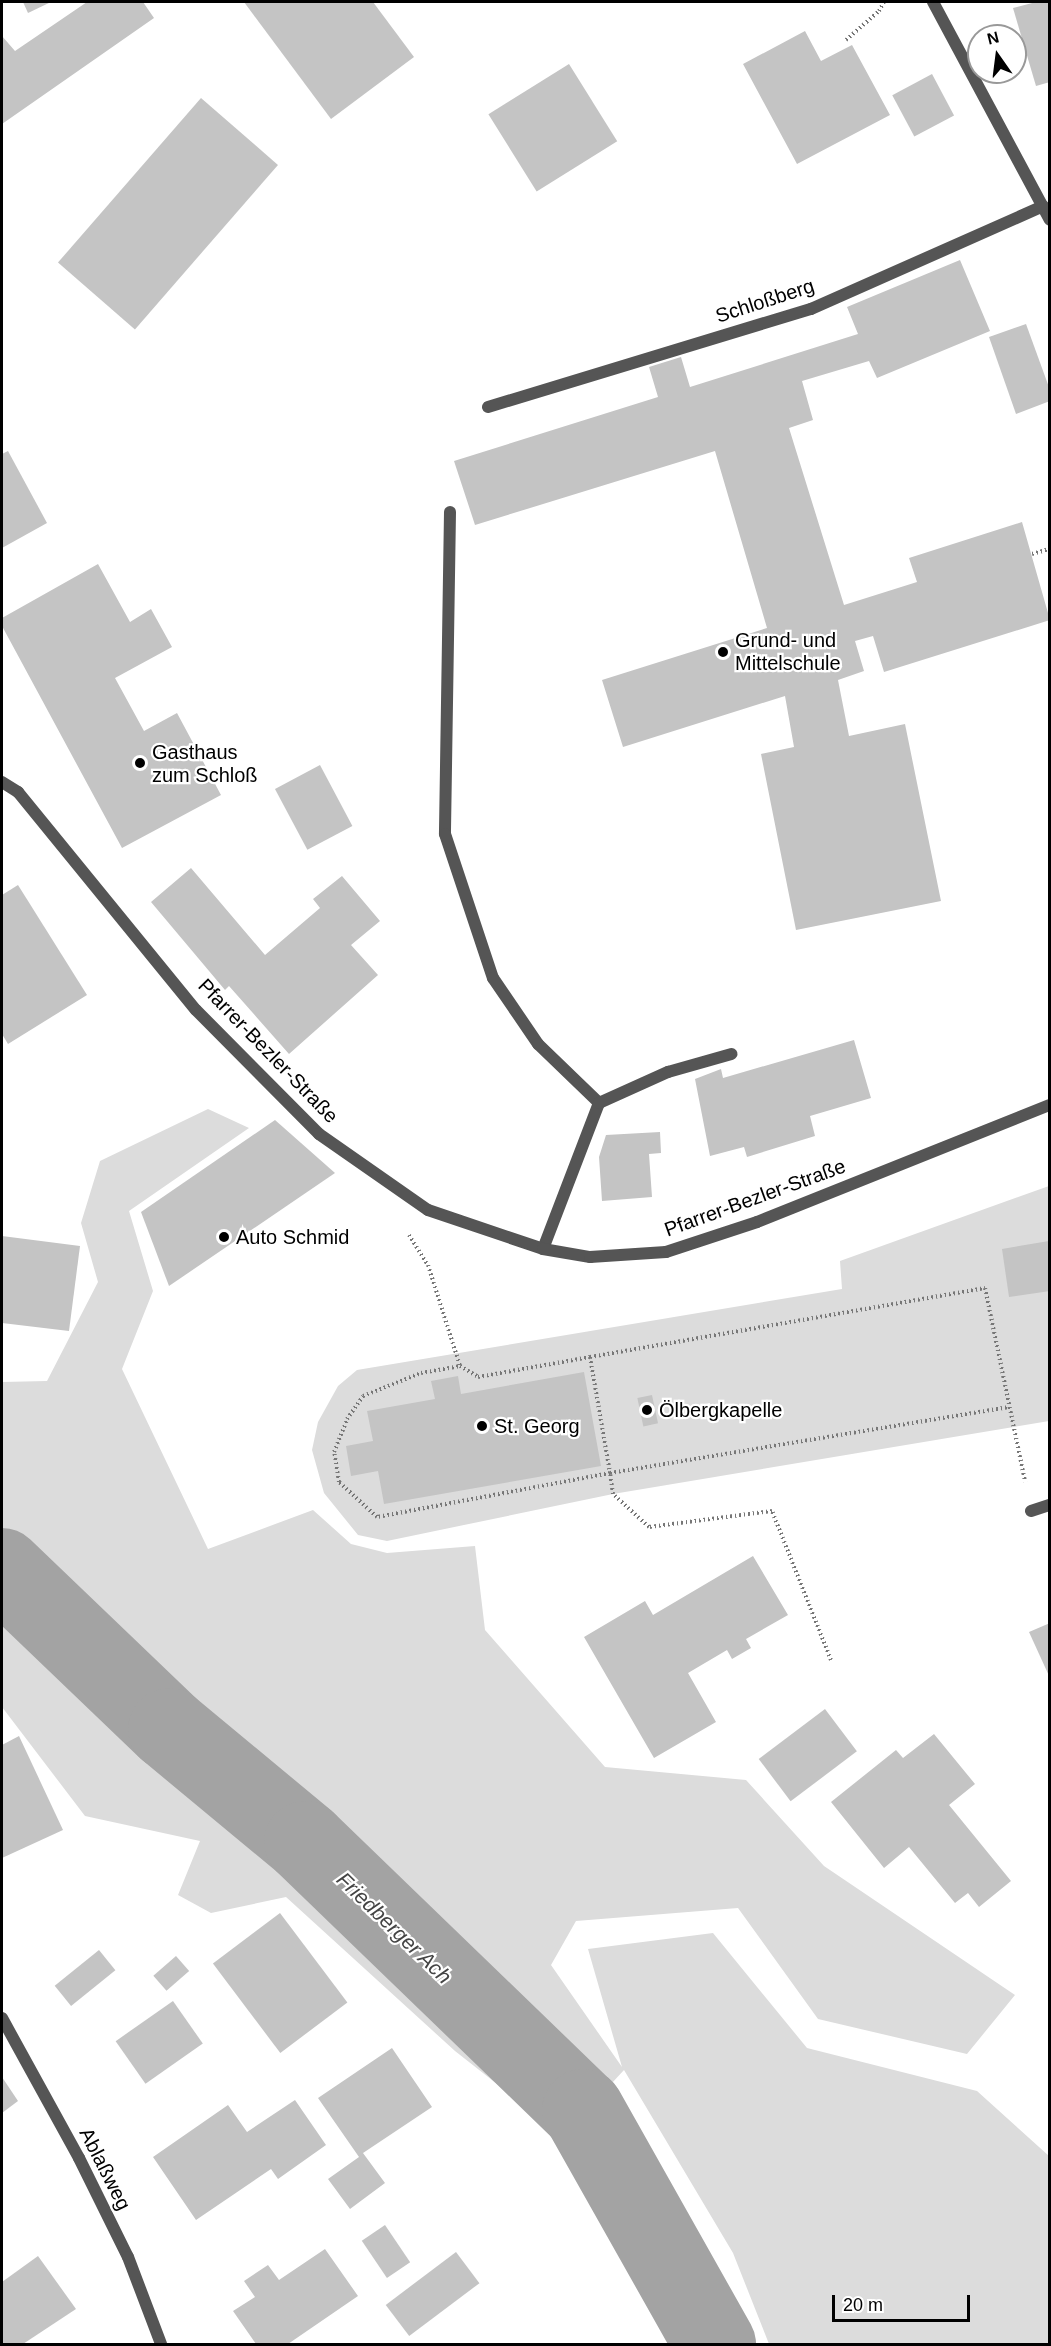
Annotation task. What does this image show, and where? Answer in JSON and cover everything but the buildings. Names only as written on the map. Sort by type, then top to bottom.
[{"type":"street","points":[[933,2],[1050,220]]},
{"type":"street","name":"Schloßberg","points":[[488,407],[811,309],[1043,206]]},
{"type":"street","points":[[450,512],[445,834],[493,978],[538,1044],[599,1103]]},
{"type":"street","name":"Pfarrer-Bezler-Straße","points":[[2,782],[18,792],[196,1010],[319,1134],[428,1210],[543,1249],[590,1257],[666,1252],[757,1222],[1050,1105]]},
{"type":"street","points":[[543,1249],[599,1103],[668,1072],[731,1054]]},
{"type":"street","points":[[1031,1511],[1050,1505]]},
{"type":"street","name":"Ablaßweg","points":[[2,2018],[79,2158],[128,2257],[161,2344]]},
{"type":"path","points":[[846,40],[879,11],[884,2]]},
{"type":"path","points":[[1032,554],[1050,549]]},
{"type":"path","points":[[403,1227],[428,1265],[460,1366],[478,1377],[985,1288],[1031,1511]]},
{"type":"path","points":[[590,1357],[613,1494],[649,1527],[772,1511],[831,1660]]},
{"type":"path","points":[[460,1366],[421,1373],[363,1396],[347,1419],[334,1452],[339,1482],[377,1517],[610,1473],[1008,1407]]},
{"type":"shaded area","points":[[208,1109],[249,1128],[129,1211],[153,1291],[122,1369],[208,1549],[313,1510],[351,1544],[387,1553],[475,1546],[485,1630],[605,1767],[746,1780],[824,1866],[1015,1995],[967,2054],[818,2019],[738,1908],[576,1921],[551,1965],[622,2067],[588,1949],[713,1933],[807,2048],[977,2091],[1049,2156],[1049,2344],[769,2344],[733,2253],[624,2070],[563,2136],[455,2051],[286,1897],[211,1913],[178,1895],[200,1841],[85,1816],[2,1707],[2,1382],[47,1381],[98,1282],[81,1223],[100,1161]]},
{"type":"shaded area","points":[[1049,1186],[1049,1421],[613,1494],[387,1541],[358,1535],[324,1493],[312,1450],[318,1422],[338,1386],[357,1370],[842,1289],[840,1261]]},
{"type":"waterway","name":"Friedberger Ach","points":[[2,1569],[169,1729],[305,1842],[583,2110],[715,2344]]},
{"type":"place","name":"Grund- und Mittelschule","points":[[723,652]]},
{"type":"place","name":"Gasthaus zum Schloß","points":[[140,763]]},
{"type":"place","name":"Auto Schmid","points":[[224,1237]]},
{"type":"place","name":"Ölbergkapelle","points":[[647,1410]]},
{"type":"place","name":"St. Georg","points":[[482,1426]]}]
